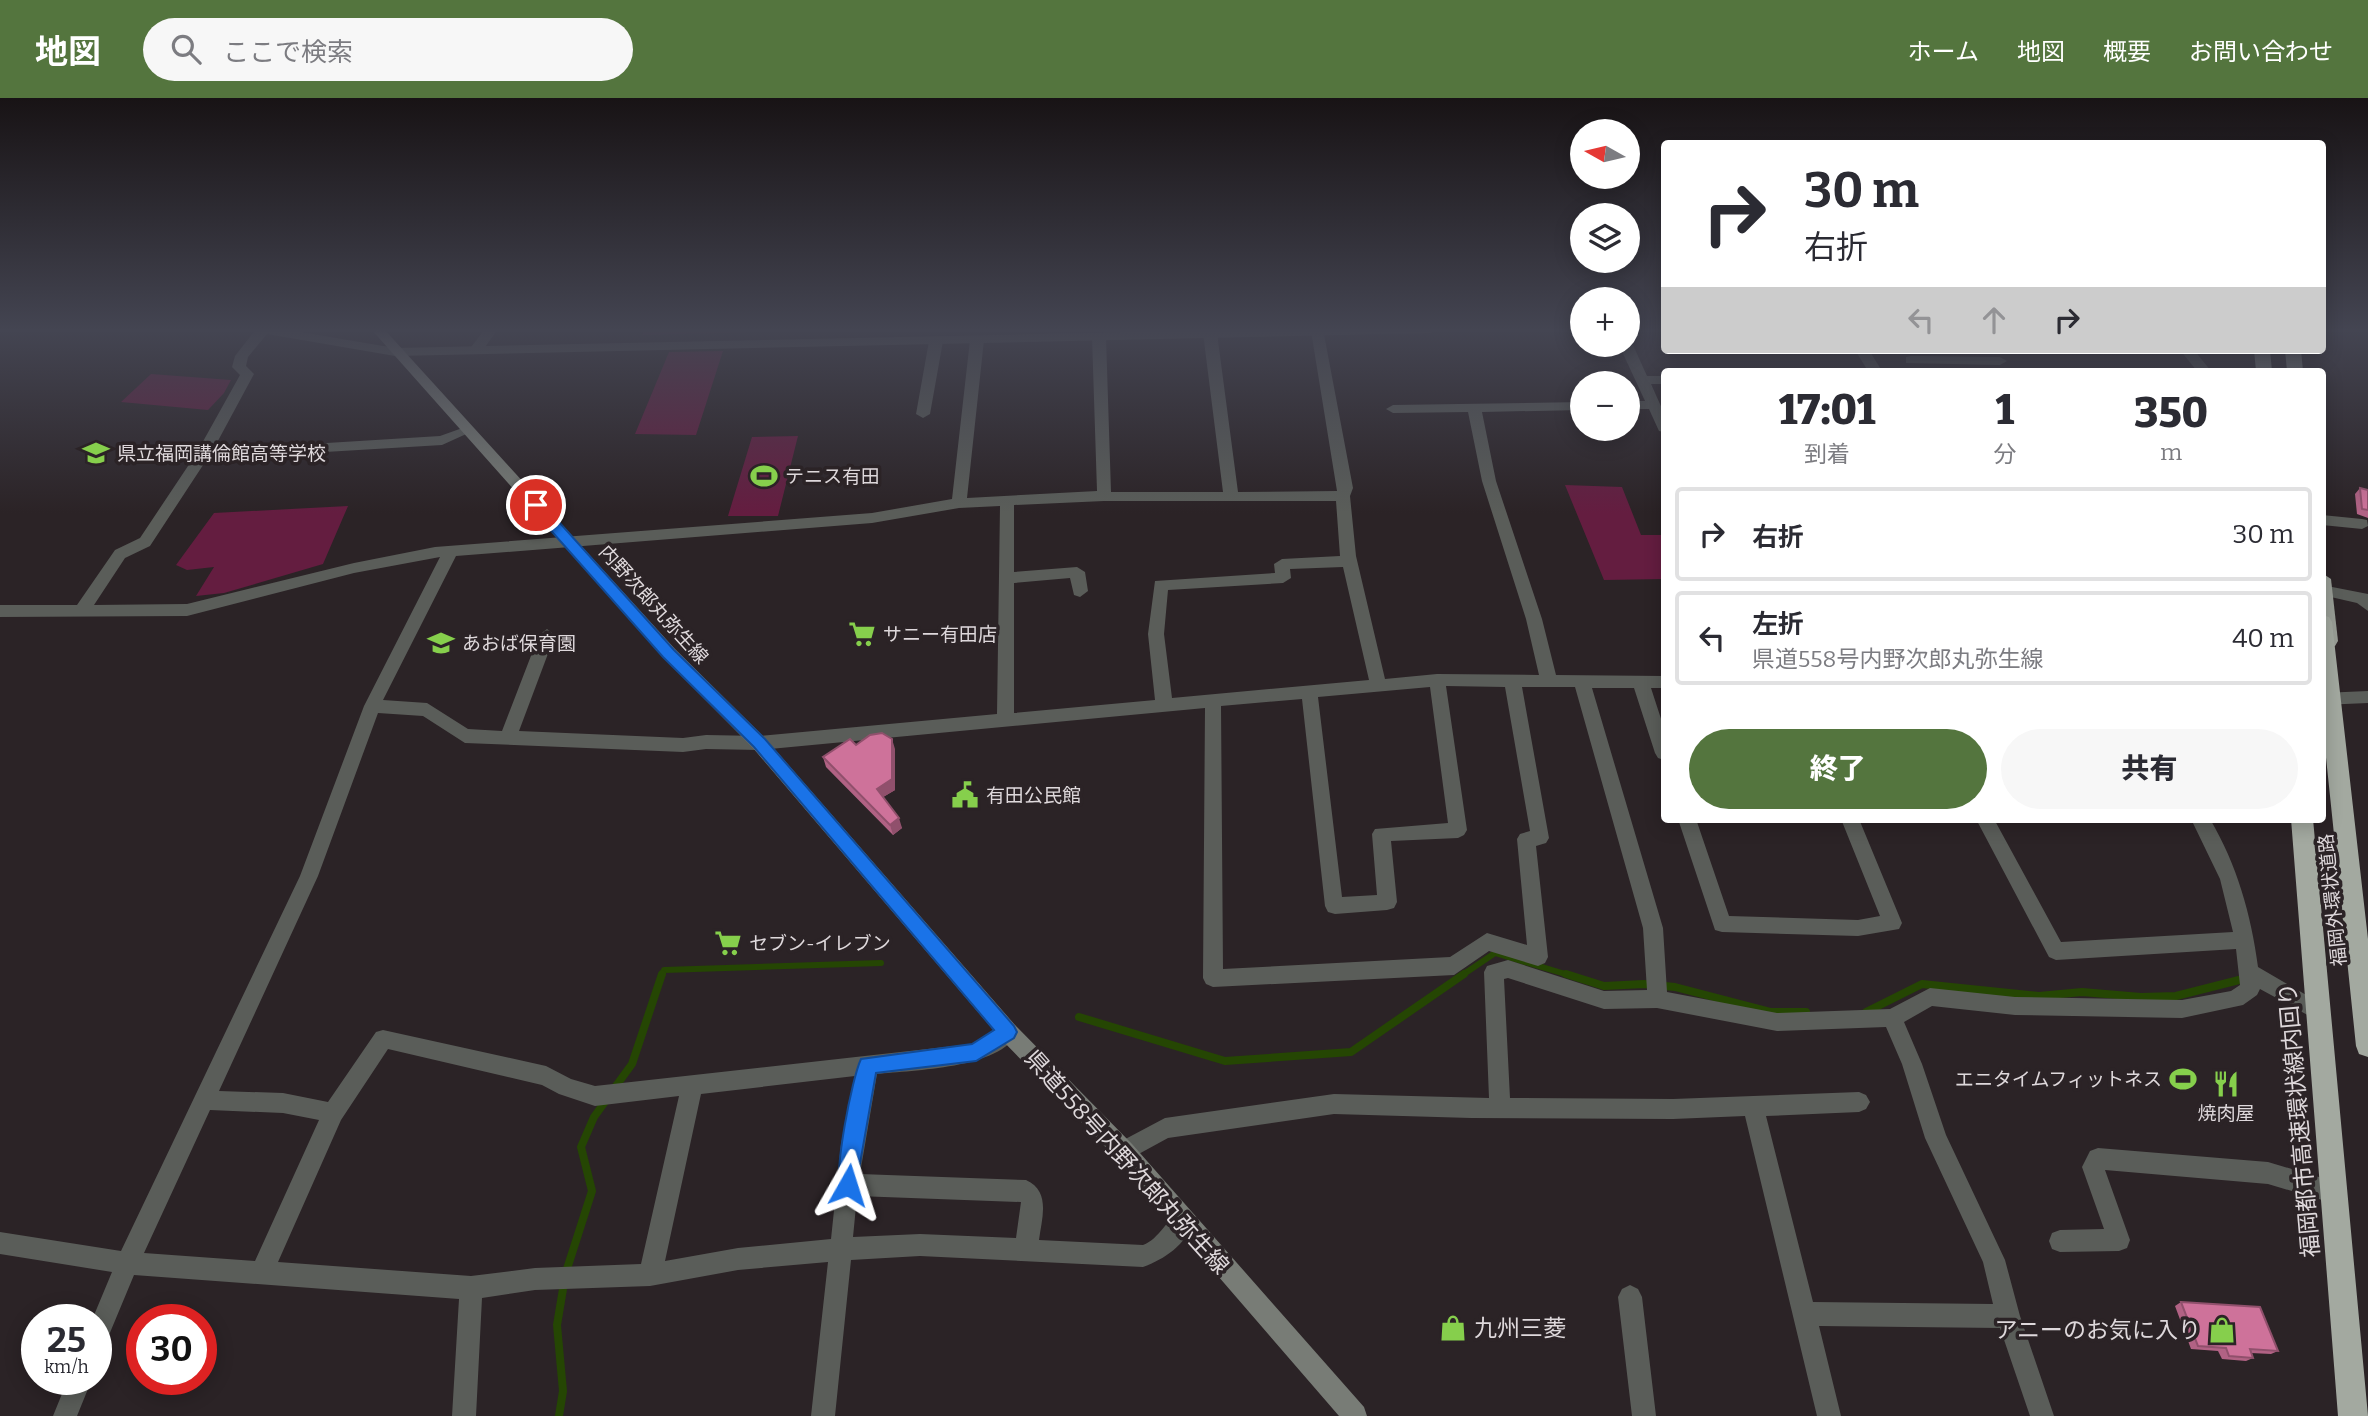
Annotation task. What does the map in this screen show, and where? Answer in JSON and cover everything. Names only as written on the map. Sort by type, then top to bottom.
[{"type":"highway","name":"福岡外環状道路","points":[[2326,642],[2329,699],[2367,998]]},
{"type":"highway","points":[[2326,659],[2368,1046]]},
{"type":"highway","name":"福岡外環状道路","points":[[2300,823],[2346,1416]]},
{"type":"highway","name":"福岡都市高速環状線内回り","points":[[2300,823],[2353,1416]]},
{"type":"main road","name":"内野次郎丸弥生線","points":[[431,391],[668,653],[759,743],[901,907]]},
{"type":"main road","name":"県道558号内野次郎丸弥生線","points":[[901,907],[1008,1032],[1124,1151],[1183,1222],[1355,1416]]},
{"type":"street","points":[[82,611],[120,554],[145,542],[203,455],[238,391]]},
{"type":"street","points":[[923,414],[927,391]]},
{"type":"street","points":[[959,503],[971,391]]},
{"type":"street","points":[[1101,391],[1104,496]]},
{"type":"street","points":[[1217,391],[1231,496]]},
{"type":"street","points":[[1329,391],[1346,488],[1343,496],[1349,561],[1378,685]]},
{"type":"street","points":[[1647,391],[1661,422]]},
{"type":"street","points":[[1640,405],[1653,405]]},
{"type":"street","points":[[1393,409],[1570,406]]},
{"type":"street","points":[[1475,407],[1489,481],[1534,619],[1549,680]]},
{"type":"street","points":[[203,455],[442,440],[468,430]]},
{"type":"street","points":[[0,611],[187,610],[354,568],[451,551],[872,518],[959,503],[1104,496],[1343,496]]},
{"type":"street","points":[[1005,718],[1007,502]]},
{"type":"street","points":[[2326,520],[2362,524]]},
{"type":"street","points":[[110,1304],[309,876],[372,706],[451,551]]},
{"type":"street","points":[[1164,703],[1156,634],[1161,585],[1283,578],[1282,564],[1349,561]]},
{"type":"street","points":[[1005,578],[1077,572],[1080,591]]},
{"type":"street","points":[[2326,586],[2362,598],[2368,605]]},
{"type":"street","points":[[507,739],[547,635]]},
{"type":"street","points":[[372,706],[427,710],[465,736],[683,745],[706,742],[759,743],[1164,703],[1437,680],[1661,682]]},
{"type":"street","points":[[1309,690],[1335,906],[1387,902],[1381,834],[1458,830],[1437,680]]},
{"type":"street","points":[[1213,699],[1213,978],[1454,966],[1487,942],[1538,957],[1526,839],[1540,838],[1512,680]]},
{"type":"street","points":[[1581,680],[1653,928],[1657,999]]},
{"type":"street","points":[[1640,681],[1661,744]]},
{"type":"street","points":[[2329,699],[2368,697]]},
{"type":"street","points":[[1688,823],[1723,924],[1858,928],[1892,923],[1852,823]]},
{"type":"street","points":[[1987,823],[2056,951],[2243,940]]},
{"type":"street","points":[[1500,1107],[1494,972],[1508,969],[1604,1000],[1657,999],[1777,1022],[1892,1018],[1930,997],[2015,1006],[2182,1009],[2236,999],[2250,989],[2243,940],[2233,890],[2218,851],[2202,823]]},
{"type":"street","points":[[2249,972],[2314,1009]]},
{"type":"street","points":[[1892,1018],[1912,1064],[1936,1139],[1994,1260],[2008,1316],[2043,1416]]},
{"type":"street","points":[[262,1272],[333,1113],[383,1039],[547,1076],[566,1087],[595,1096],[976,1053],[1008,1032]]},
{"type":"street","points":[[823,1416],[852,1144],[868,1065]]},
{"type":"street","points":[[650,1275],[692,1085]]},
{"type":"street","points":[[203,1100],[283,1103],[333,1113]]},
{"type":"street","points":[[1124,1151],[1166,1128],[1334,1104],[1673,1109],[1859,1102]]},
{"type":"street","points":[[1753,1106],[1829,1416]]},
{"type":"street","points":[[2060,1241],[2119,1240],[2093,1167],[2098,1159],[2268,1174],[2329,1191]]},
{"type":"street","points":[[848,1185],[1026,1191],[1033,1200],[1026,1251]]},
{"type":"street","points":[[0,1243],[127,1263],[262,1272],[368,1283],[471,1288],[650,1275],[750,1257],[920,1245],[1143,1255],[1157,1251],[1183,1222]]},
{"type":"street","points":[[464,1416],[471,1288]]},
{"type":"street","points":[[1630,1297],[1644,1416]]},
{"type":"street","points":[[1804,1314],[2008,1316]]},
{"type":"street","points":[[65,1416],[74,1395]]},
{"type":"shaded area","points":[[133,391],[225,391],[208,410],[121,402]]},
{"type":"shaded area","points":[[653,391],[710,391],[696,435],[635,434]]},
{"type":"shaded area","name":"テニス有田","points":[[798,436],[778,516],[728,516],[752,437]]},
{"type":"shaded area","points":[[1565,485],[1622,487],[1641,535],[1661,535],[1661,579],[1604,580]]},
{"type":"shaded area","points":[[348,506],[323,564],[224,593],[196,596],[214,567],[187,570],[176,565],[214,513]]},
{"type":"building","points":[[2360,488],[2368,490],[2368,510],[2362,509]]},
{"type":"building","points":[[882,733],[892,739],[892,779],[877,789],[899,818],[890,825],[823,757],[850,739],[856,745],[870,735]]},
{"type":"building","name":"アニーのお気に入り","points":[[2181,1302],[2260,1307],[2278,1351],[2250,1349],[2253,1358],[2229,1356],[2226,1348],[2198,1346]]},
{"type":"waterway","points":[[1461,976],[1495,953],[1572,976]]},
{"type":"waterway","points":[[662,976],[664,970],[881,963]]},
{"type":"waterway","points":[[613,1090],[632,1064],[662,974]]},
{"type":"waterway","points":[[1079,1017],[1225,1061],[1351,1052],[1464,974]]},
{"type":"waterway","points":[[1566,974],[1604,986],[1644,984],[1675,987],[1771,1012],[1806,1012]]},
{"type":"waterway","points":[[1866,1012],[1922,984],[2039,996],[2082,992],[2141,997],[2176,996],[2239,980]]},
{"type":"waterway","points":[[566,1272],[592,1191],[581,1147],[594,1117],[607,1099]]},
{"type":"waterway","points":[[559,1416],[563,1391],[557,1325],[564,1283]]},
{"type":"place","name":"県立福岡講倫館高等学校","points":[[96,453]]},
{"type":"place","name":"テニス有田","points":[[764,476]]},
{"type":"place","name":"サニー有田店","points":[[862,634]]},
{"type":"place","name":"あおば保育園","points":[[441,643]]},
{"type":"place","name":"有田公民館","points":[[965,795]]},
{"type":"place","name":"セブン-イレブン","points":[[728,943]]},
{"type":"place","name":"エニタイムフィットネス","points":[[2183,1079]]},
{"type":"place","name":"焼肉屋","points":[[2226,1084]]},
{"type":"place","name":"九州三菱","points":[[1453,1328]]},
{"type":"place","name":"アニーのお気に入り","points":[[2222,1330]]},
{"type":"route","points":[[536,505],[668,653],[759,743],[1008,1032],[976,1053],[868,1065],[852,1144],[848,1185]]}]
